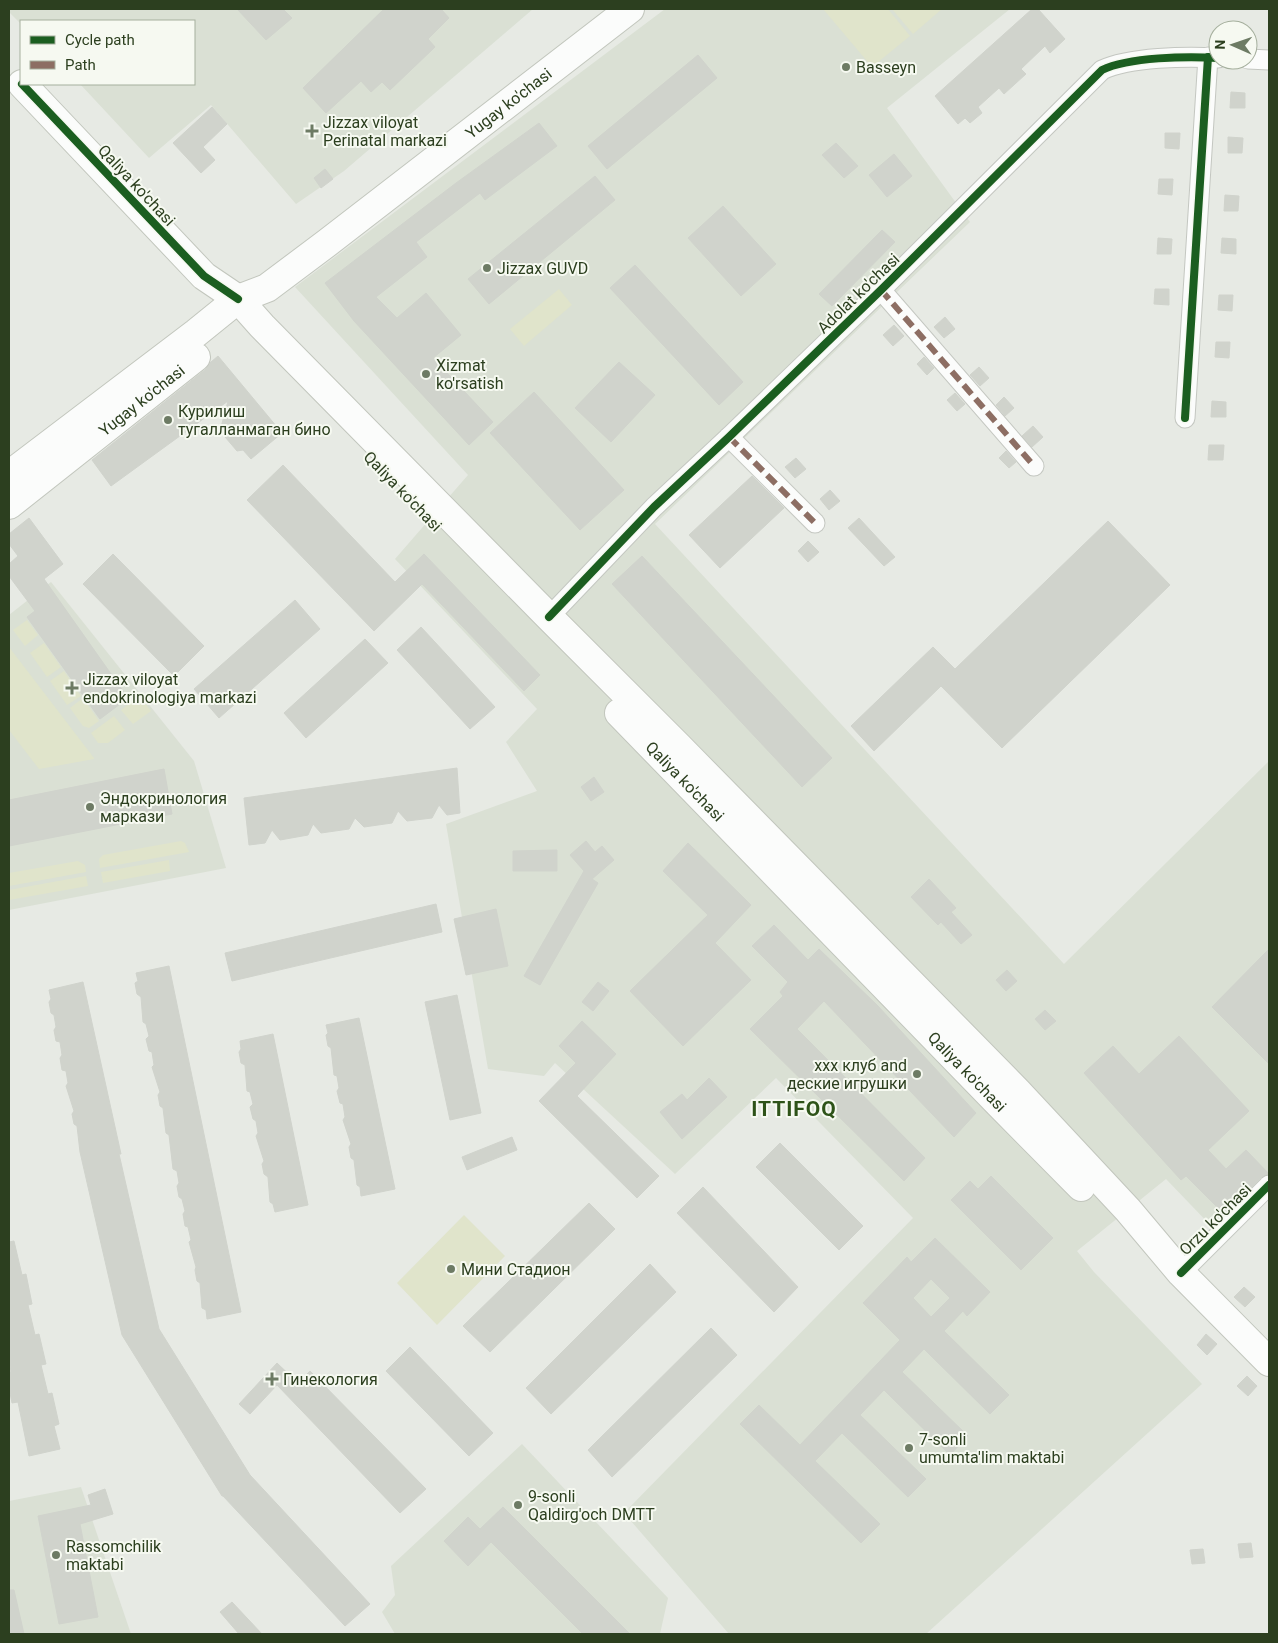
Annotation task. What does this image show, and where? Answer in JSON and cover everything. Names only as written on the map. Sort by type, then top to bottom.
[{"type":"main road","name":"Yugay ko'chasi","points":[[9,505],[237,311],[630,9]]},
{"type":"main road","name":"Qaliya ko'chasi","points":[[9,70],[20,81]]},
{"type":"main road","name":"Qaliya ko'chasi","points":[[24,85],[237,311],[253,337],[999,1104],[1098,1203],[1181,1273]]},
{"type":"main road","name":"Yugay ko'chasi","points":[[9,475],[196,333],[237,311]]},
{"type":"main road","name":"Qaliya ko'chasi","points":[[237,311],[262,326],[1017,1091],[1128,1210],[1181,1273],[1269,1362]]},
{"type":"street","name":"Adolat ko'chasi","points":[[549,617],[654,507],[881,290],[1102,70],[1113,65],[1142,60],[1208,57]]},
{"type":"street","points":[[1185,418],[1212,70]]},
{"type":"street","points":[[881,290],[1034,466]]},
{"type":"street","points":[[729,437],[815,523]]},
{"type":"street","name":"Orzu ko'chasi","points":[[1181,1273],[1269,1185]]},
{"type":"shaded area","name":"Jizzax viloyat Perinatal markazi","points":[[9,9],[533,9],[344,171],[296,204],[211,105],[149,158],[81,85],[195,85],[195,20],[20,20],[20,23],[9,12]]},
{"type":"shaded area","points":[[665,9],[1010,9],[887,108],[970,222],[655,524],[1064,964],[1269,761],[1269,1174],[1214,1229],[1166,1179],[1077,1251],[1094,1272],[1202,1384],[926,1634],[729,1634],[624,1513],[913,1218],[776,1078],[675,1174],[555,1063],[544,1076],[488,1069],[446,824],[537,791],[506,742],[537,709],[395,559],[468,475],[295,287]]},
{"type":"shaded area","name":"Jizzax viloyat endokrinologiya markazi","points":[[51,582],[194,761],[226,868],[9,910],[9,615]]},
{"type":"shaded area","name":"9-sonli Qaldirg'och DMTT","points":[[522,1444],[668,1598],[660,1634],[395,1634],[382,1612],[395,1595],[391,1566]]},
{"type":"shaded area","name":"Rassomchilik maktabi","points":[[81,1487],[131,1634],[9,1634],[9,1501]]},
{"type":"green space","points":[[823,9],[888,9],[910,36],[872,67]]},
{"type":"green space","points":[[892,9],[942,9],[913,34]]},
{"type":"green space","points":[[559,289],[572,305],[524,346],[510,329]]},
{"type":"green space","points":[[27,620],[38,635],[25,646],[13,630]]},
{"type":"green space","points":[[44,643],[61,667],[47,677],[30,653]]},
{"type":"green space","points":[[9,647],[94,759],[39,769],[9,730]]},
{"type":"green space","points":[[64,671],[81,696],[67,705],[50,681]]},
{"type":"green space","points":[[139,696],[151,711],[133,724],[121,710]]},
{"type":"green space","points":[[83,698],[99,721],[89,728],[83,726],[70,708]]},
{"type":"green space","points":[[114,716],[125,730],[108,743],[98,743],[91,733]]},
{"type":"green space","points":[[181,841],[185,843],[189,852],[100,868],[99,859],[103,855]]},
{"type":"green space","points":[[169,860],[170,871],[103,883],[101,872]]},
{"type":"green space","points":[[78,861],[85,865],[86,872],[9,886],[9,873]]},
{"type":"green space","points":[[86,876],[88,886],[9,900],[9,890]]},
{"type":"green space","name":"Мини Стадион","points":[[464,1215],[505,1256],[437,1325],[397,1283]]},
{"type":"building","points":[[237,9],[283,9],[292,18],[266,40]]},
{"type":"building","points":[[384,9],[441,9],[449,18],[428,39],[435,47],[390,90],[382,82],[371,92],[361,81],[326,113],[303,88]]},
{"type":"building","points":[[1032,9],[1038,9],[1065,39],[1050,53],[1045,46],[1021,69],[1026,74],[1004,94],[999,88],[978,107],[982,113],[970,123],[965,118],[958,124],[935,96]]},
{"type":"building","points":[[698,55],[717,78],[607,169],[588,146]]},
{"type":"building","points":[[1231,92],[1245,93],[1245,108],[1230,108]]},
{"type":"building","points":[[212,107],[227,124],[203,147],[215,160],[201,173],[173,143]]},
{"type":"building","points":[[539,123],[557,146],[485,200],[480,193],[416,242],[427,257],[376,297],[397,318],[426,293],[461,335],[433,358],[493,422],[469,445],[354,321],[325,283],[456,183]]},
{"type":"building","points":[[1165,133],[1180,133],[1179,149],[1165,148]]},
{"type":"building","points":[[1228,137],[1243,138],[1242,153],[1228,153]]},
{"type":"building","points":[[836,143],[858,166],[844,178],[822,155]]},
{"type":"building","points":[[894,154],[912,176],[887,197],[869,175]]},
{"type":"building","points":[[325,169],[333,179],[321,188],[314,178]]},
{"type":"building","points":[[595,176],[615,200],[489,304],[468,279]]},
{"type":"building","points":[[1159,179],[1173,179],[1172,195],[1158,194]]},
{"type":"building","points":[[1225,195],[1239,196],[1238,211],[1224,211]]},
{"type":"building","points":[[723,206],[776,264],[741,296],[688,238]]},
{"type":"building","points":[[882,230],[895,242],[832,306],[819,294]]},
{"type":"building","points":[[1158,238],[1172,239],[1171,254],[1157,254]]},
{"type":"building","points":[[1222,238],[1236,239],[1236,254],[1221,253]]},
{"type":"building","points":[[635,265],[743,382],[719,405],[610,288]]},
{"type":"building","points":[[1155,289],[1169,289],[1169,305],[1154,304]]},
{"type":"building","points":[[1219,295],[1233,295],[1232,311],[1218,310]]},
{"type":"building","points":[[945,317],[955,329],[944,338],[934,327]]},
{"type":"building","points":[[894,325],[904,336],[893,346],[883,335]]},
{"type":"building","points":[[1216,342],[1230,342],[1229,358],[1215,357]]},
{"type":"building","name":"Курилиш тугалланмаган бино","points":[[218,356],[282,433],[251,459],[243,450],[237,451],[220,431],[228,401],[111,486],[92,460],[206,369]]},
{"type":"building","points":[[924,357],[934,368],[927,375],[917,364]]},
{"type":"building","points":[[619,362],[655,395],[611,442],[575,408]]},
{"type":"building","points":[[979,367],[989,378],[980,386],[970,375]]},
{"type":"building","points":[[534,392],[624,490],[580,530],[490,433]]},
{"type":"building","points":[[955,393],[965,404],[957,411],[947,400]]},
{"type":"building","points":[[1004,397],[1014,408],[1005,416],[996,405]]},
{"type":"building","points":[[1212,401],[1226,402],[1226,417],[1211,417]]},
{"type":"building","points":[[1033,426],[1043,437],[1032,447],[1022,436]]},
{"type":"building","points":[[1209,445],[1224,445],[1223,460],[1208,460]]},
{"type":"building","points":[[1006,451],[1016,462],[1009,468],[999,458]]},
{"type":"building","points":[[796,458],[806,469],[795,478],[785,467]]},
{"type":"building","points":[[283,465],[395,582],[424,554],[540,675],[524,691],[422,584],[374,631],[247,500]]},
{"type":"building","points":[[752,476],[784,508],[720,568],[689,535]]},
{"type":"building","points":[[830,490],[840,501],[829,510],[820,499]]},
{"type":"building","points":[[29,518],[63,564],[44,579],[128,698],[100,719],[27,617],[35,611],[9,576],[9,564],[18,556],[9,544],[9,534]]},
{"type":"building","points":[[859,518],[895,557],[884,566],[848,528]]},
{"type":"building","points":[[1108,521],[1170,585],[1002,748],[941,686],[874,751],[851,726],[933,647],[955,669]]},
{"type":"building","points":[[808,541],[819,552],[808,562],[798,551]]},
{"type":"building","points":[[113,554],[204,646],[174,676],[83,584]]},
{"type":"building","points":[[642,556],[832,758],[802,787],[612,584]]},
{"type":"building","points":[[295,600],[320,629],[219,718],[194,689]]},
{"type":"building","points":[[421,627],[495,707],[470,729],[397,650]]},
{"type":"building","points":[[365,639],[388,663],[306,738],[284,713]]},
{"type":"building","points":[[457,768],[460,813],[447,815],[439,805],[432,818],[407,821],[398,811],[392,823],[364,827],[355,818],[349,829],[321,833],[313,824],[308,835],[280,840],[272,830],[265,843],[249,845],[244,798]]},
{"type":"building","name":"Эндокринология маркази","points":[[164,769],[172,814],[9,846],[9,800]]},
{"type":"building","points":[[594,777],[604,792],[591,801],[581,787]]},
{"type":"building","points":[[586,841],[595,852],[602,846],[614,860],[592,879],[598,883],[540,985],[524,976],[584,871],[570,855]]},
{"type":"building","points":[[688,843],[751,905],[715,943],[751,980],[683,1046],[630,991],[708,915],[663,871]]},
{"type":"building","points":[[557,850],[557,871],[513,871],[513,851]]},
{"type":"building","points":[[929,879],[956,908],[951,912],[972,935],[961,944],[941,922],[938,925],[911,897]]},
{"type":"building","points":[[436,904],[442,932],[232,981],[225,953]]},
{"type":"building","points":[[496,909],[508,966],[466,975],[454,919]]},
{"type":"building","points":[[774,925],[808,960],[819,949],[878,1006],[976,1113],[954,1137],[824,1001],[797,1029],[925,1158],[904,1181],[750,1029],[783,996],[780,992],[788,982],[752,946]]},
{"type":"building","points":[[1269,949],[1269,1064],[1212,1007]]},
{"type":"building","points":[[169,966],[241,1312],[207,1319],[206,1310],[202,1308],[200,1283],[197,1281],[188,1227],[185,1226],[183,1214],[185,1211],[182,1199],[179,1197],[177,1171],[173,1169],[169,1135],[166,1133],[163,1108],[160,1106],[158,1095],[160,1092],[152,1067],[154,1065],[152,1052],[149,1051],[146,1039],[149,1036],[146,1024],[143,1022],[141,997],[137,994],[135,983],[138,981],[136,973]]},
{"type":"building","points":[[1007,970],[1017,981],[1006,991],[996,980]]},
{"type":"building","points":[[83,982],[121,1154],[119,1154],[159,1329],[250,1475],[370,1604],[345,1626],[222,1496],[122,1335],[80,1152],[77,1126],[74,1124],[72,1114],[74,1111],[66,1086],[68,1083],[66,1071],[62,1070],[60,1042],[56,1041],[54,1015],[51,1013],[49,1002],[51,999],[49,990]]},
{"type":"building","points":[[598,982],[609,991],[593,1011],[582,1002]]},
{"type":"building","points":[[457,995],[481,1113],[450,1120],[425,1002]]},
{"type":"building","points":[[1045,1010],[1056,1021],[1045,1030],[1035,1019]]},
{"type":"building","points":[[359,1018],[395,1189],[361,1196],[360,1187],[357,1185],[354,1160],[351,1158],[349,1147],[351,1144],[343,1120],[345,1117],[343,1104],[340,1103],[337,1091],[339,1088],[337,1076],[334,1075],[331,1048],[328,1046],[326,1035],[328,1033],[326,1025]]},
{"type":"building","points":[[582,1021],[616,1054],[577,1096],[659,1176],[637,1198],[539,1101],[576,1063],[559,1046]]},
{"type":"building","points":[[273,1034],[308,1205],[275,1212],[273,1204],[270,1202],[268,1177],[264,1174],[262,1164],[264,1161],[256,1136],[258,1133],[256,1121],[253,1119],[250,1107],[253,1104],[250,1092],[247,1091],[245,1065],[241,1063],[239,1052],[241,1049],[240,1041]]},
{"type":"building","points":[[1179,1036],[1249,1111],[1208,1150],[1226,1169],[1246,1150],[1269,1174],[1261,1177],[1224,1214],[1186,1176],[1181,1180],[1084,1073],[1113,1046],[1139,1074]]},
{"type":"building","points":[[709,1078],[727,1097],[682,1139],[660,1112],[682,1094],[687,1100]]},
{"type":"building","points":[[512,1137],[517,1150],[467,1170],[462,1157]]},
{"type":"building","points":[[780,1143],[863,1226],[839,1250],[756,1167]]},
{"type":"building","points":[[991,1176],[1053,1238],[1021,1270],[951,1200],[970,1181],[978,1189]]},
{"type":"building","points":[[703,1187],[798,1287],[774,1312],[677,1213]]},
{"type":"building","points":[[589,1203],[615,1229],[490,1352],[463,1326]]},
{"type":"building","points":[[935,1238],[990,1292],[967,1316],[963,1311],[944,1331],[1009,1395],[990,1414],[924,1349],[902,1372],[968,1436],[950,1455],[884,1390],[860,1415],[926,1479],[908,1497],[842,1433],[815,1461],[880,1524],[861,1543],[740,1424],[759,1405],[800,1445],[900,1340],[863,1303],[907,1257],[911,1262]],"holes":[[[931,1279],[950,1298],[931,1317],[913,1298]]]},
{"type":"building","points":[[14,1241],[22,1275],[26,1274],[32,1304],[28,1305],[35,1335],[39,1334],[46,1364],[41,1365],[48,1394],[52,1393],[59,1424],[54,1426],[60,1449],[29,1456],[18,1402],[12,1403],[9,1388],[9,1372],[11,1372],[9,1359],[9,1242]]},
{"type":"building","points":[[650,1264],[676,1292],[551,1414],[526,1388]]},
{"type":"building","points":[[1244,1287],[1255,1297],[1245,1307],[1234,1297]]},
{"type":"building","points":[[711,1328],[737,1355],[612,1477],[588,1450]]},
{"type":"building","points":[[1206,1334],[1217,1344],[1207,1355],[1197,1345]]},
{"type":"building","points":[[410,1347],[493,1433],[469,1456],[386,1371]]},
{"type":"building","points":[[277,1363],[298,1383],[310,1371],[426,1489],[400,1513],[277,1385],[250,1414],[239,1404]]},
{"type":"building","points":[[1247,1376],[1257,1386],[1248,1396],[1237,1386]]},
{"type":"building","points":[[105,1489],[113,1514],[80,1524],[98,1617],[59,1624],[38,1516],[91,1505],[88,1495]]},
{"type":"building","points":[[503,1507],[630,1634],[583,1634],[491,1542],[468,1566],[444,1541],[468,1517],[480,1529]]},
{"type":"building","points":[[1251,1543],[1253,1557],[1240,1558],[1238,1544]]},
{"type":"building","points":[[1203,1549],[1205,1563],[1192,1564],[1190,1550]]},
{"type":"building","points":[[9,1590],[14,1590],[24,1634],[9,1634]]},
{"type":"building","points":[[232,1602],[262,1634],[239,1634],[220,1612]]},
{"type":"marked path","points":[[881,290],[1034,466]]},
{"type":"marked path","points":[[729,437],[815,523]]},
{"type":"cycle path","points":[[549,617],[654,507],[881,290],[1102,70],[1127,62],[1142,60],[1175,57],[1208,58]]},
{"type":"cycle path","points":[[1185,418],[1208,57]]},
{"type":"cycle path","points":[[23,85],[204,276],[238,299]]},
{"type":"cycle path","points":[[1181,1273],[1269,1185]]},
{"type":"place","name":"Basseyn","points":[[846,67]]},
{"type":"place","name":"Jizzax viloyat Perinatal markazi","points":[[312,131]]},
{"type":"place","name":"Jizzax GUVD","points":[[487,268]]},
{"type":"place","name":"Xizmat ko'rsatish","points":[[426,374]]},
{"type":"place","name":"Курилиш тугалланмаган бино","points":[[168,420]]},
{"type":"place","name":"Jizzax viloyat endokrinologiya markazi","points":[[72,688]]},
{"type":"place","name":"Эндокринология маркази","points":[[90,807]]},
{"type":"place","name":"ххх клуб and деские игрушки","points":[[917,1074]]},
{"type":"place","name":"Мини Стадион","points":[[451,1269]]},
{"type":"place","name":"Гинекология","points":[[272,1379]]},
{"type":"place","name":"7-sonli umumta'lim maktabi","points":[[909,1448]]},
{"type":"place","name":"9-sonli Qaldirg'och DMTT","points":[[518,1505]]},
{"type":"place","name":"Rassomchilik maktabi","points":[[56,1555]]},
{"type":"district","name":"ITTIFOQ","points":[[794,1109]]}]
